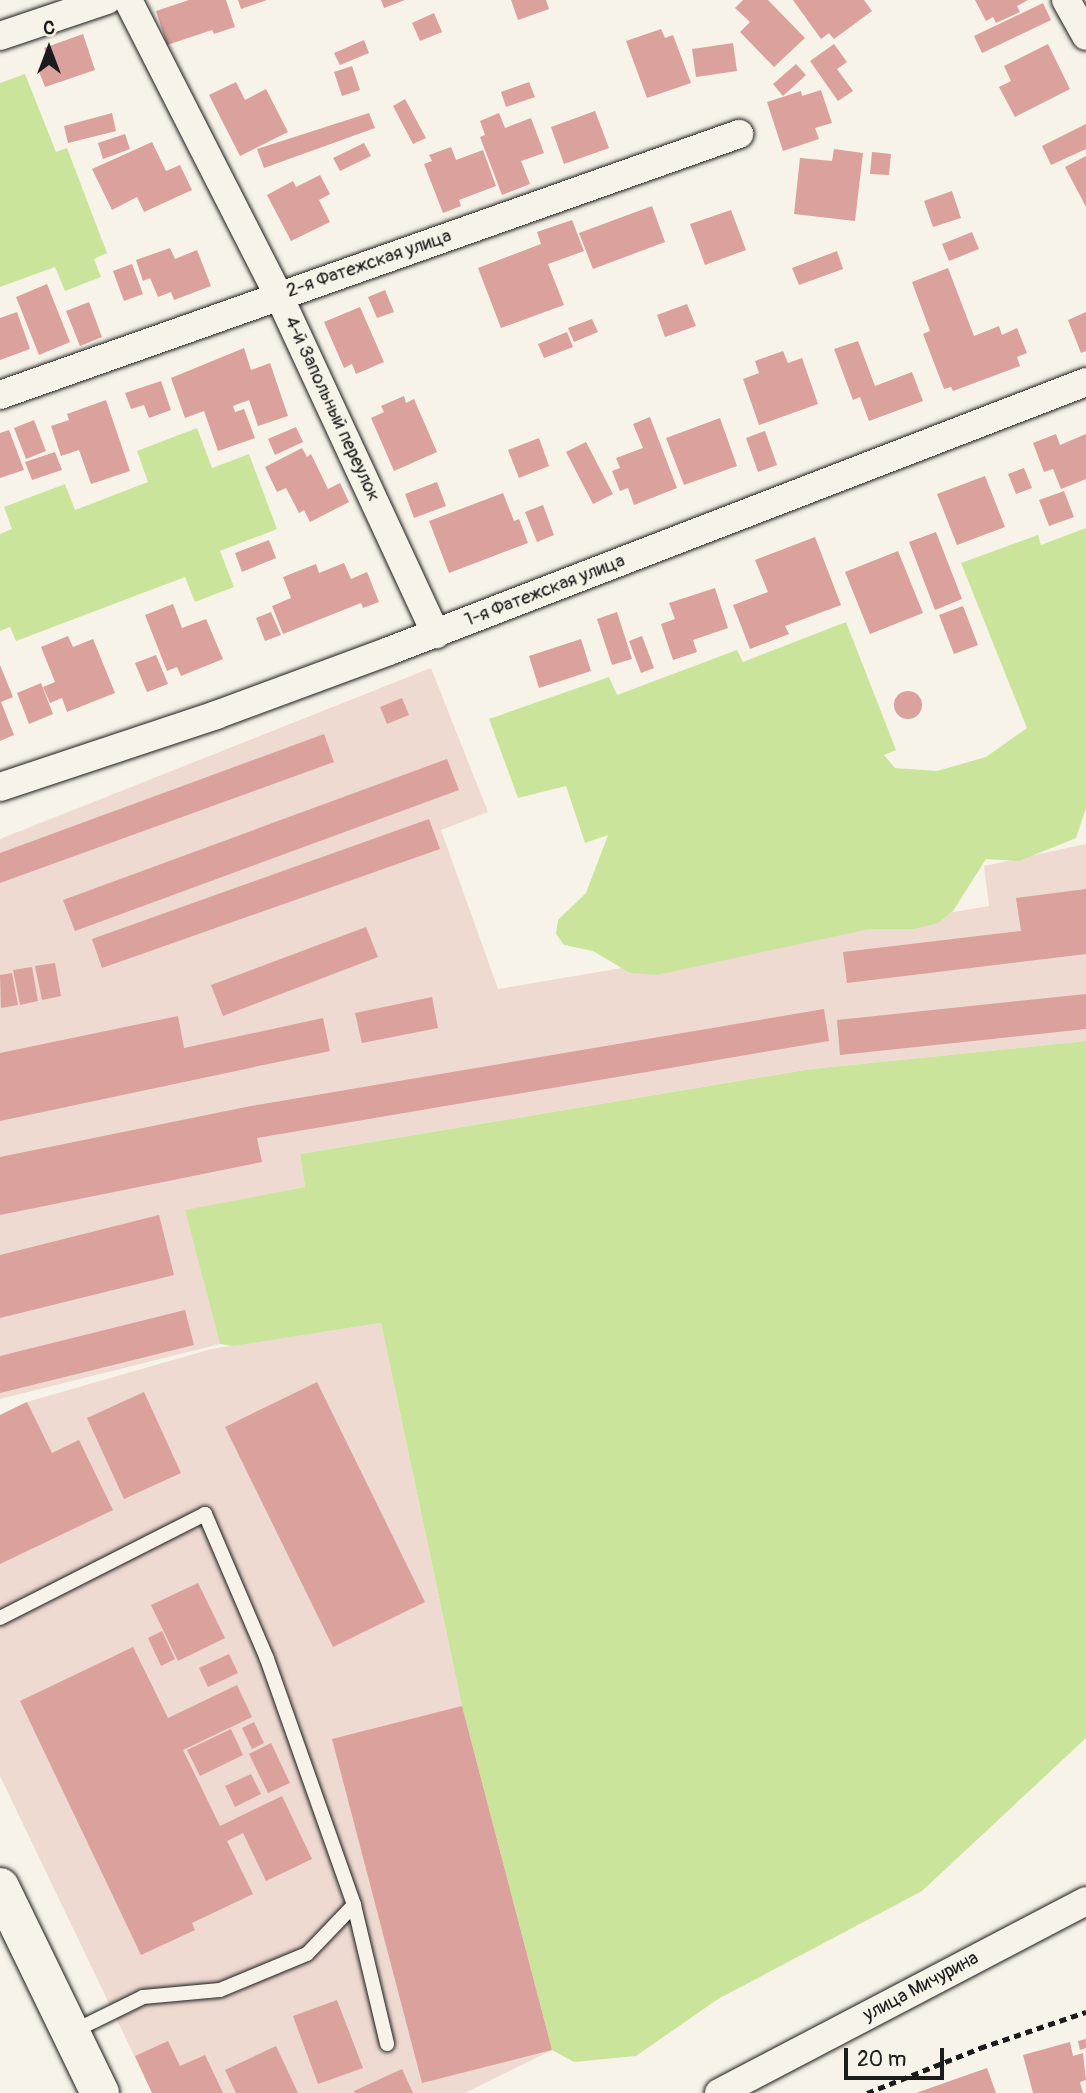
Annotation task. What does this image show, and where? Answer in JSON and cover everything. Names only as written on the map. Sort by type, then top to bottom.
[{"type":"street","points":[[0,36],[107,0]]},
{"type":"street","name":"4-й Запольный переулок","points":[[128,0],[279,296],[436,634]]},
{"type":"street","points":[[1066,0],[1086,36]]},
{"type":"street","name":"2-я Фатежская улица","points":[[0,395],[739,134]]},
{"type":"street","name":"1-я Фатежская улица","points":[[0,788],[216,715],[436,634],[1086,383]]},
{"type":"street","points":[[0,1887],[100,2093]]},
{"type":"street","name":"улица Мичурина","points":[[719,2093],[1086,1901]]},
{"type":"lane","points":[[0,1618],[205,1514],[267,1659],[354,1905],[387,2043]]},
{"type":"lane","points":[[71,2032],[142,1997],[220,1990],[307,1954],[354,1905]]},
{"type":"path","points":[[867,2093],[980,2048],[1086,2012]]},
{"type":"shaded area","points":[[431,668],[488,812],[441,830],[498,989],[989,906],[984,866],[1086,844],[1086,1041],[811,1069],[300,1154],[305,1187],[186,1211],[220,1344],[0,1399],[0,839]]},
{"type":"shaded area","points":[[381,1323],[462,1706],[552,2050],[465,2093],[152,2093],[0,1776],[0,1415],[27,1402],[211,1349]]},
{"type":"green space","points":[[25,74],[56,152],[67,148],[107,253],[94,259],[101,277],[65,291],[55,267],[0,287],[0,83]]},
{"type":"green space","points":[[197,428],[212,468],[249,454],[277,529],[220,551],[234,587],[195,602],[185,577],[16,641],[10,627],[0,631],[0,534],[12,529],[4,507],[65,484],[75,510],[148,482],[137,451]]},
{"type":"green space","points":[[1086,528],[1086,808],[1076,838],[1019,861],[986,859],[953,911],[938,923],[914,929],[869,929],[657,975],[630,973],[593,951],[564,945],[556,934],[558,920],[586,893],[608,835],[585,843],[566,786],[518,798],[489,719],[609,677],[617,695],[737,650],[743,662],[846,622],[896,750],[884,755],[895,768],[937,771],[986,757],[1027,728],[961,563],[1038,535],[1041,545]]},
{"type":"green space","points":[[1086,1041],[1086,1738],[922,1891],[718,1999],[636,2056],[574,2062],[552,2050],[462,1706],[381,1323],[233,1346],[220,1344],[185,1210],[305,1187],[300,1154],[811,1069]]},
{"type":"building","points":[[189,0],[226,0],[235,27],[214,34],[212,30],[167,45],[156,11]]},
{"type":"building","points":[[238,0],[267,0],[241,9]]},
{"type":"building","points":[[381,0],[405,0],[384,8]]},
{"type":"building","points":[[511,0],[546,0],[549,9],[518,20]]},
{"type":"building","points":[[743,0],[768,0],[805,38],[774,67],[740,32],[750,22],[735,8]]},
{"type":"building","points":[[793,0],[864,0],[872,11],[834,39],[829,33],[821,39]]},
{"type":"building","points":[[975,0],[1028,0],[1017,6],[1020,12],[996,23],[993,17],[986,21]]},
{"type":"building","points":[[1043,3],[1051,20],[982,53],[974,36]]},
{"type":"building","points":[[434,13],[442,32],[420,41],[412,23]]},
{"type":"building","points":[[661,29],[665,38],[673,35],[691,83],[647,98],[626,41]]},
{"type":"building","points":[[83,34],[95,70],[45,87],[38,69],[50,64],[44,48]]},
{"type":"building","points":[[364,40],[369,53],[340,65],[334,53]]},
{"type":"building","points":[[733,43],[737,71],[696,77],[692,49]]},
{"type":"building","points":[[834,44],[847,62],[837,69],[853,91],[838,101],[810,61]]},
{"type":"building","points":[[1048,44],[1070,89],[1015,117],[999,87],[1011,81],[1004,66]]},
{"type":"building","points":[[796,64],[806,75],[783,96],[773,84]]},
{"type":"building","points":[[352,66],[360,90],[342,96],[334,72]]},
{"type":"building","points":[[236,82],[245,100],[266,89],[288,132],[240,156],[209,95]]},
{"type":"building","points":[[529,82],[535,97],[506,107],[501,92]]},
{"type":"building","points":[[821,90],[832,123],[815,128],[819,139],[783,151],[767,102],[801,91],[802,96]]},
{"type":"building","points":[[405,99],[426,138],[413,144],[393,106]]},
{"type":"building","points":[[595,111],[609,148],[564,164],[551,127]]},
{"type":"building","points":[[112,113],[116,131],[68,143],[64,126]]},
{"type":"building","points":[[369,113],[375,128],[264,168],[257,149]]},
{"type":"building","points":[[499,113],[505,128],[531,118],[544,153],[521,161],[530,184],[502,195],[480,137],[485,135],[480,121]]},
{"type":"building","points":[[1086,124],[1086,149],[1051,165],[1042,146]]},
{"type":"building","points":[[125,134],[130,149],[103,159],[98,143]]},
{"type":"building","points":[[152,142],[166,171],[180,165],[192,190],[144,212],[137,197],[112,210],[92,169]]},
{"type":"building","points":[[364,143],[371,156],[340,171],[333,158]]},
{"type":"building","points":[[451,147],[456,160],[483,150],[496,186],[459,200],[461,206],[443,213],[424,164],[432,161],[429,155]]},
{"type":"building","points":[[834,149],[863,153],[855,221],[794,214],[800,158],[832,161]]},
{"type":"building","points":[[872,152],[891,154],[889,175],[870,174]]},
{"type":"building","points":[[1086,156],[1086,207],[1065,167]]},
{"type":"building","points":[[320,175],[330,194],[319,200],[330,222],[291,241],[267,195],[293,181],[296,187]]},
{"type":"building","points":[[952,191],[961,218],[933,227],[924,201]]},
{"type":"building","points":[[652,206],[665,242],[593,269],[579,233]]},
{"type":"building","points":[[731,210],[746,250],[705,265],[690,224]]},
{"type":"building","points":[[572,220],[584,251],[548,264],[564,305],[501,328],[478,268],[541,244],[537,232]]},
{"type":"building","points":[[972,232],[979,249],[949,261],[942,244]]},
{"type":"building","points":[[170,248],[175,259],[197,250],[211,286],[174,300],[171,292],[158,297],[150,278],[143,281],[136,260]]},
{"type":"building","points":[[837,251],[843,269],[799,285],[792,268]]},
{"type":"building","points":[[132,264],[143,294],[124,301],[113,271]]},
{"type":"building","points":[[948,268],[974,336],[999,326],[1002,335],[1017,328],[1027,353],[1017,357],[1020,366],[953,391],[951,387],[944,389],[923,334],[930,331],[912,282]]},
{"type":"building","points":[[47,284],[70,342],[39,355],[16,297]]},
{"type":"building","points":[[385,290],[394,312],[377,318],[368,297]]},
{"type":"building","points":[[89,302],[102,337],[80,346],[66,311]]},
{"type":"building","points":[[687,304],[696,326],[665,337],[657,315]]},
{"type":"building","points":[[360,307],[384,362],[356,374],[352,364],[344,368],[324,322]]},
{"type":"building","points":[[17,312],[30,349],[0,360],[0,318]]},
{"type":"building","points":[[1086,312],[1086,351],[1081,353],[1068,320]]},
{"type":"building","points":[[592,319],[598,332],[574,342],[568,328]]},
{"type":"building","points":[[567,332],[573,347],[544,358],[538,344]]},
{"type":"building","points":[[858,341],[875,386],[912,372],[923,401],[869,421],[860,397],[853,400],[834,349]]},
{"type":"building","points":[[244,348],[251,370],[270,363],[288,416],[258,426],[249,400],[233,406],[235,412],[244,409],[255,438],[218,451],[204,411],[185,418],[171,378]]},
{"type":"building","points":[[783,351],[788,363],[802,358],[818,404],[759,425],[743,379],[759,373],[755,361]]},
{"type":"building","points":[[161,381],[171,410],[149,418],[144,405],[131,409],[125,393]]},
{"type":"building","points":[[404,396],[406,403],[414,399],[437,452],[394,471],[371,418],[384,412],[381,406]]},
{"type":"building","points":[[106,400],[130,471],[91,484],[79,450],[61,456],[51,426],[69,420],[67,414]]},
{"type":"building","points":[[650,417],[677,488],[634,505],[628,488],[620,491],[612,471],[620,468],[616,458],[643,448],[633,424]]},
{"type":"building","points":[[720,418],[737,466],[684,485],[666,438]]},
{"type":"building","points":[[34,420],[46,451],[26,459],[14,428]]},
{"type":"building","points":[[296,427],[303,442],[275,455],[268,439]]},
{"type":"building","points":[[9,430],[24,470],[0,478],[0,433]]},
{"type":"building","points":[[765,431],[777,465],[758,472],[746,438]]},
{"type":"building","points":[[1056,434],[1060,445],[1086,434],[1086,479],[1061,489],[1053,469],[1044,472],[1033,443]]},
{"type":"building","points":[[539,438],[549,466],[519,478],[508,450]]},
{"type":"building","points":[[586,442],[613,494],[593,504],[566,452]]},
{"type":"building","points":[[302,448],[307,457],[311,454],[328,489],[340,483],[349,502],[310,522],[304,510],[299,513],[286,488],[277,492],[265,467]]},
{"type":"building","points":[[55,452],[62,470],[32,480],[25,462]]},
{"type":"building","points":[[1024,468],[1032,488],[1016,494],[1008,474]]},
{"type":"building","points":[[985,476],[1005,527],[957,545],[937,494]]},
{"type":"building","points":[[437,482],[446,506],[414,518],[405,494]]},
{"type":"building","points":[[1064,491],[1074,517],[1049,526],[1039,500]]},
{"type":"building","points":[[503,493],[514,521],[519,519],[528,543],[449,573],[429,521]]},
{"type":"building","points":[[543,505],[554,535],[537,542],[525,512]]},
{"type":"building","points":[[936,532],[962,599],[935,610],[909,542]]},
{"type":"building","points":[[815,537],[841,605],[785,626],[789,634],[750,649],[733,605],[768,592],[755,560]]},
{"type":"building","points":[[269,540],[276,558],[242,572],[235,553]]},
{"type":"building","points":[[898,551],[923,613],[870,634],[845,572]]},
{"type":"building","points":[[344,563],[351,579],[367,572],[379,602],[363,608],[361,603],[283,634],[272,606],[291,598],[283,577],[316,564],[319,573]]},
{"type":"building","points":[[715,588],[728,628],[693,640],[697,652],[673,660],[661,624],[675,619],[669,603]]},
{"type":"building","points":[[173,604],[182,628],[206,619],[223,659],[181,676],[177,667],[167,671],[145,615]]},
{"type":"building","points":[[963,606],[978,645],[954,654],[939,615]]},
{"type":"building","points":[[271,612],[281,635],[265,641],[256,618]]},
{"type":"building","points":[[617,612],[632,659],[612,665],[597,619]]},
{"type":"building","points":[[68,636],[73,647],[93,639],[115,693],[67,712],[62,698],[50,703],[43,687],[55,682],[41,647]]},
{"type":"building","points":[[642,636],[654,668],[641,673],[629,641]]},
{"type":"building","points":[[581,639],[591,671],[539,688],[529,656]]},
{"type":"building","points":[[156,655],[168,684],[147,692],[135,663]]},
{"type":"building","points":[[0,665],[13,697],[1,702],[14,735],[0,741]]},
{"type":"building","points":[[41,683],[53,714],[29,724],[17,693]]},
{"type":"building","points":[[908,691],[918,695],[922,705],[918,715],[908,719],[898,715],[894,705],[898,695]]},
{"type":"building","points":[[402,698],[409,715],[387,724],[380,707]]},
{"type":"building","points":[[324,734],[334,762],[0,883],[0,853]]},
{"type":"building","points":[[447,759],[459,790],[75,931],[63,900]]},
{"type":"building","points":[[429,819],[440,849],[102,968],[92,939]]},
{"type":"building","points":[[1086,889],[1086,954],[847,983],[843,952],[1021,931],[1016,898]]},
{"type":"building","points":[[366,927],[378,957],[223,1016],[211,985]]},
{"type":"building","points":[[55,963],[61,996],[42,1000],[35,966]]},
{"type":"building","points":[[32,967],[38,1001],[20,1005],[13,970]]},
{"type":"building","points":[[12,973],[18,1005],[1,1008],[0,975]]},
{"type":"building","points":[[1086,994],[1086,1029],[840,1055],[837,1020]]},
{"type":"building","points":[[432,997],[438,1028],[362,1043],[355,1013]]},
{"type":"building","points":[[824,1009],[829,1041],[257,1138],[262,1162],[0,1215],[0,1157],[251,1106]]},
{"type":"building","points":[[178,1016],[184,1048],[323,1018],[330,1051],[0,1121],[0,1053]]},
{"type":"building","points":[[159,1215],[174,1275],[0,1318],[0,1255]]},
{"type":"building","points":[[185,1310],[194,1345],[0,1393],[0,1356]]},
{"type":"building","points":[[317,1382],[425,1602],[333,1647],[225,1427]]},
{"type":"building","points":[[144,1392],[181,1473],[124,1499],[87,1418]]},
{"type":"building","points":[[27,1402],[52,1453],[79,1440],[113,1510],[0,1564],[0,1415]]},
{"type":"building","points":[[198,1583],[225,1638],[178,1661],[151,1605]]},
{"type":"building","points":[[162,1631],[175,1659],[161,1666],[148,1638]]},
{"type":"building","points":[[133,1647],[168,1718],[237,1685],[252,1717],[183,1750],[220,1826],[282,1796],[312,1859],[266,1881],[243,1833],[227,1841],[253,1894],[192,1923],[195,1930],[141,1955],[20,1701]]},
{"type":"building","points":[[229,1654],[238,1673],[208,1687],[199,1668]]},
{"type":"building","points":[[462,1706],[552,2050],[422,2083],[332,1739]]},
{"type":"building","points":[[254,1722],[264,1743],[252,1749],[242,1728]]},
{"type":"building","points":[[231,1729],[243,1755],[200,1776],[187,1750]]},
{"type":"building","points":[[271,1743],[290,1783],[268,1793],[249,1754]]},
{"type":"building","points":[[251,1774],[261,1794],[235,1807],[225,1786]]},
{"type":"building","points":[[337,2000],[363,2068],[318,2084],[293,2016]]},
{"type":"building","points":[[1086,2039],[1086,2048],[1080,2050],[1078,2041]]},
{"type":"building","points":[[168,2041],[180,2066],[205,2055],[223,2093],[152,2093],[135,2056]]},
{"type":"building","points":[[1070,2042],[1073,2056],[1083,2053],[1086,2080],[1080,2082],[1083,2093],[1033,2093],[1023,2055]]},
{"type":"building","points":[[276,2046],[298,2093],[236,2093],[225,2070]]},
{"type":"building","points":[[987,2068],[996,2093],[916,2093]]},
{"type":"building","points":[[402,2069],[413,2093],[354,2091]]}]
